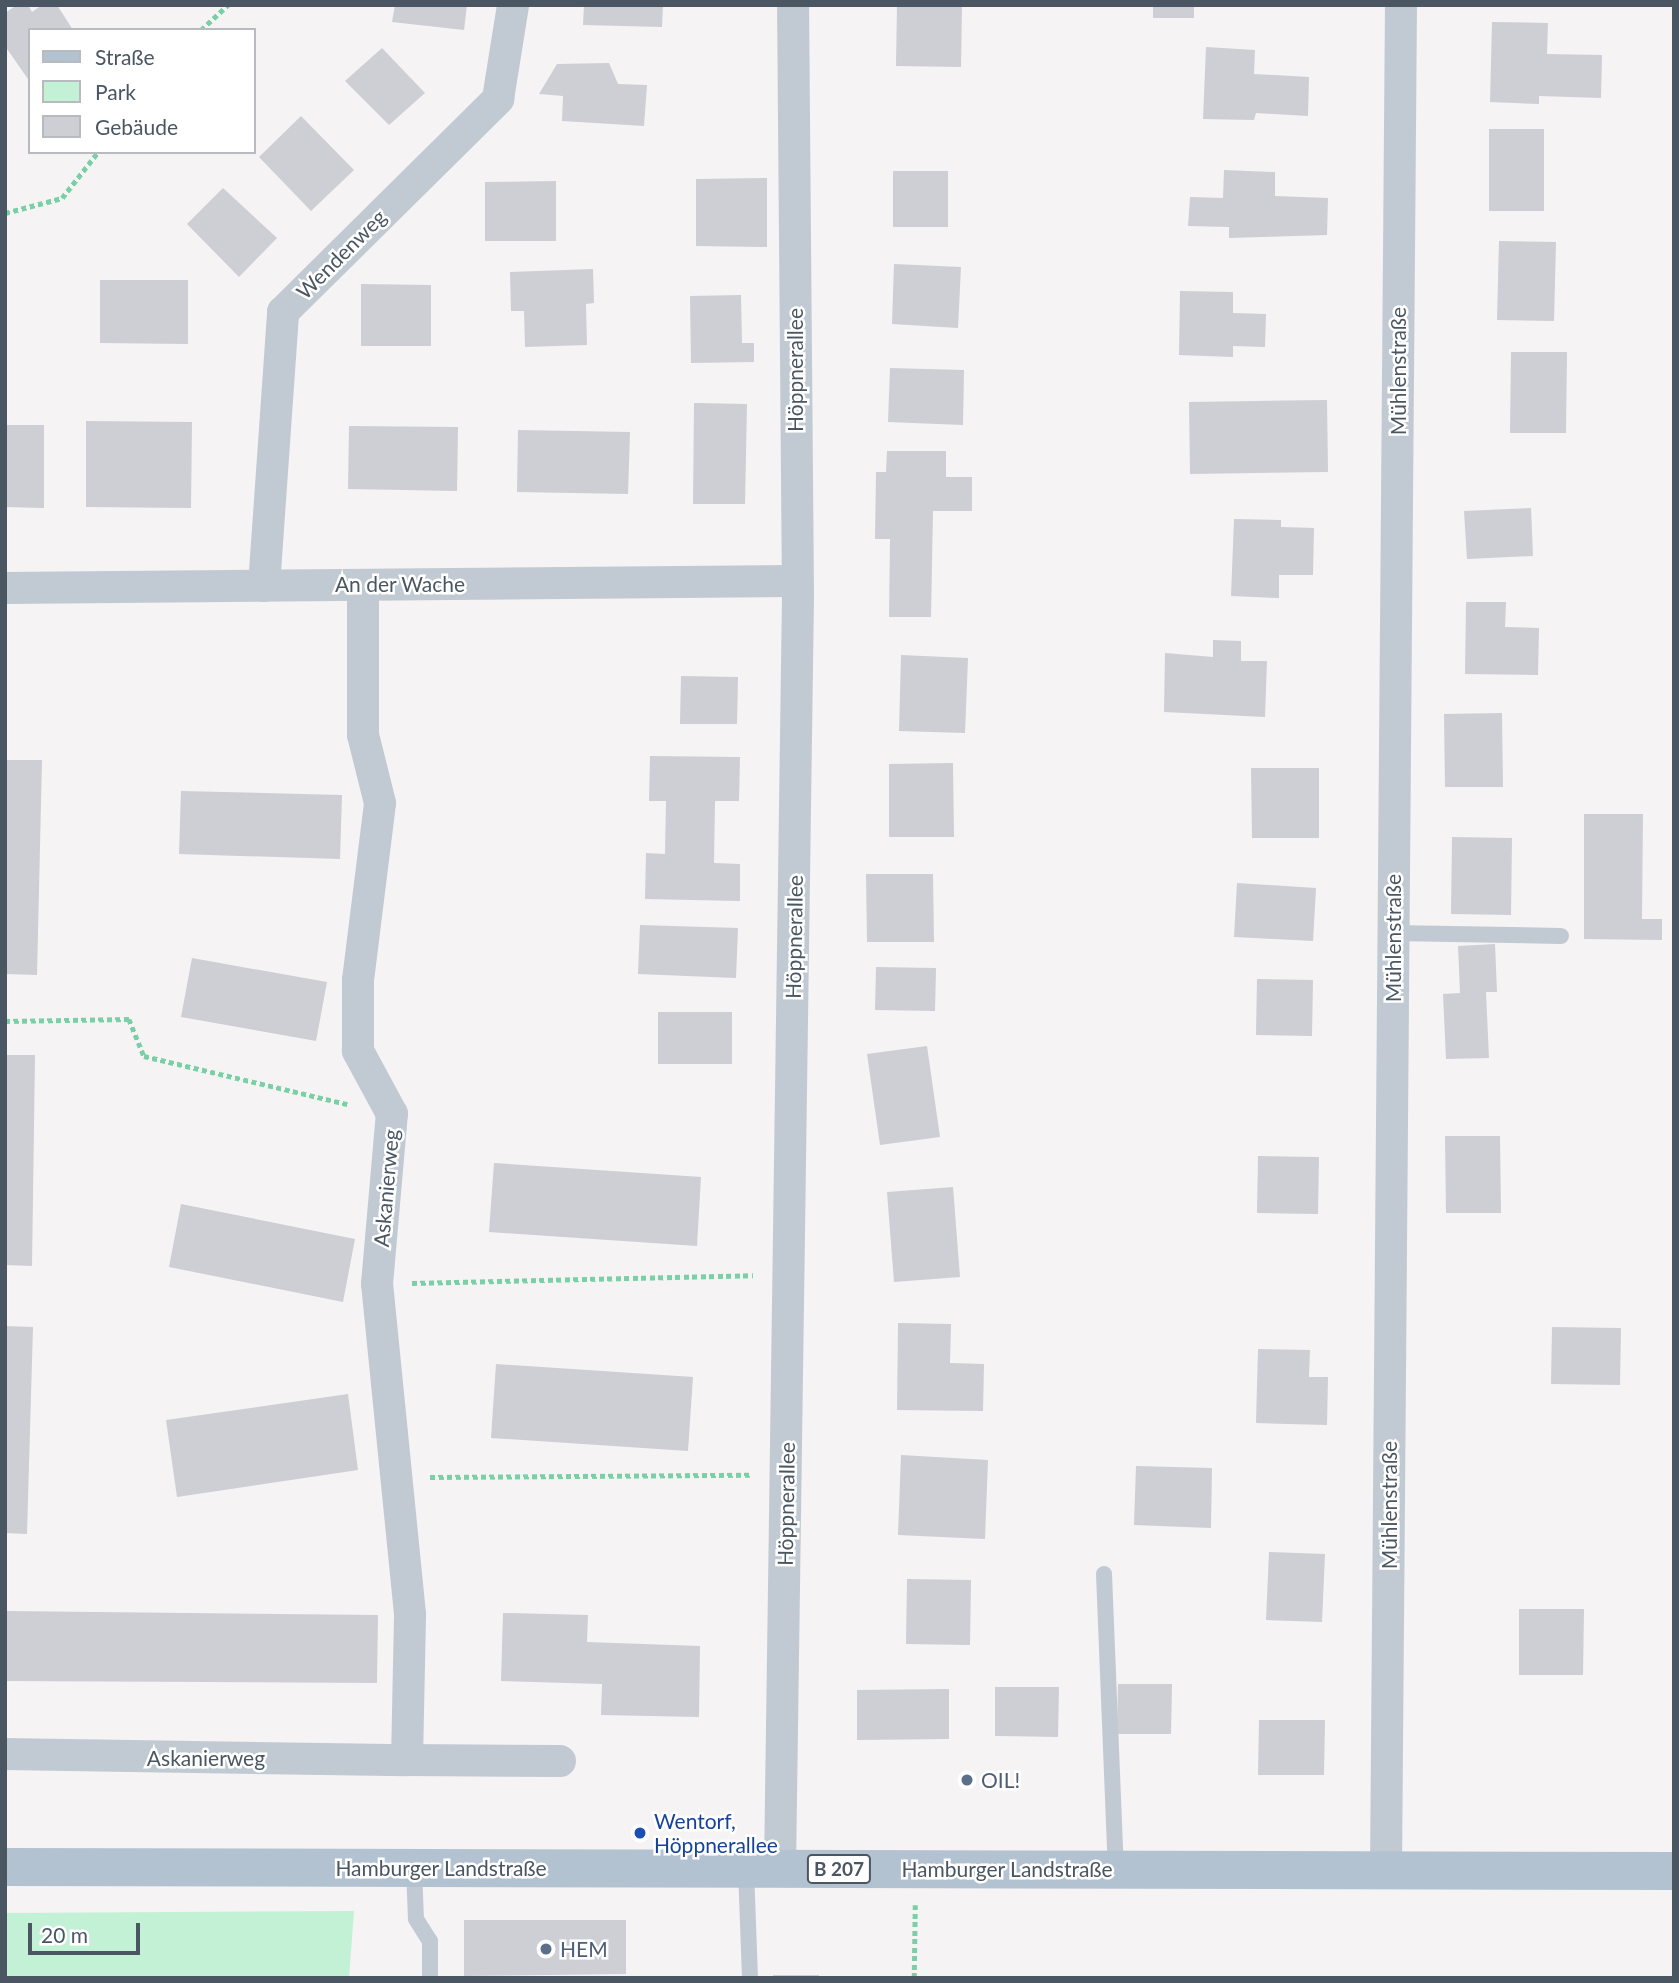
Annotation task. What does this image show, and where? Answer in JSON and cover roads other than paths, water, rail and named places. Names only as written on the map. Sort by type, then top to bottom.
[{"type":"main road","name":"Hamburger Landstraße","points":[[5,1867],[1674,1871]]},
{"type":"street","name":"Wendenweg","points":[[264,586],[283,312],[498,99],[513,5]]},
{"type":"street","name":"Höppnerallee","points":[[763,1869],[786,1475],[796,581],[793,5]]},
{"type":"street","name":"Mühlenstraße","points":[[1386,1871],[1401,5]]},
{"type":"street","name":"An der Wache","points":[[5,588],[796,581]]},
{"type":"street","name":"Askanierweg","points":[[363,585],[363,735],[380,803],[358,980],[358,1051],[393,1114],[377,1284],[393,1478],[410,1614],[407,1760]]},
{"type":"street","name":"Askanierweg","points":[[5,1754],[560,1761]]},
{"type":"lane","points":[[1394,933],[1561,936]]},
{"type":"lane","points":[[1104,1574],[1116,1870]]},
{"type":"lane","points":[[414,1868],[416,1919],[430,1941],[430,1978]]},
{"type":"lane","points":[[750,1978],[763,1869]]},
{"type":"place","name":"OIL!","points":[[967,1780]]},
{"type":"place","name":"Wentorf, Höppnerallee","points":[[640,1833]]},
{"type":"place","name":"HEM","points":[[546,1949]]}]
